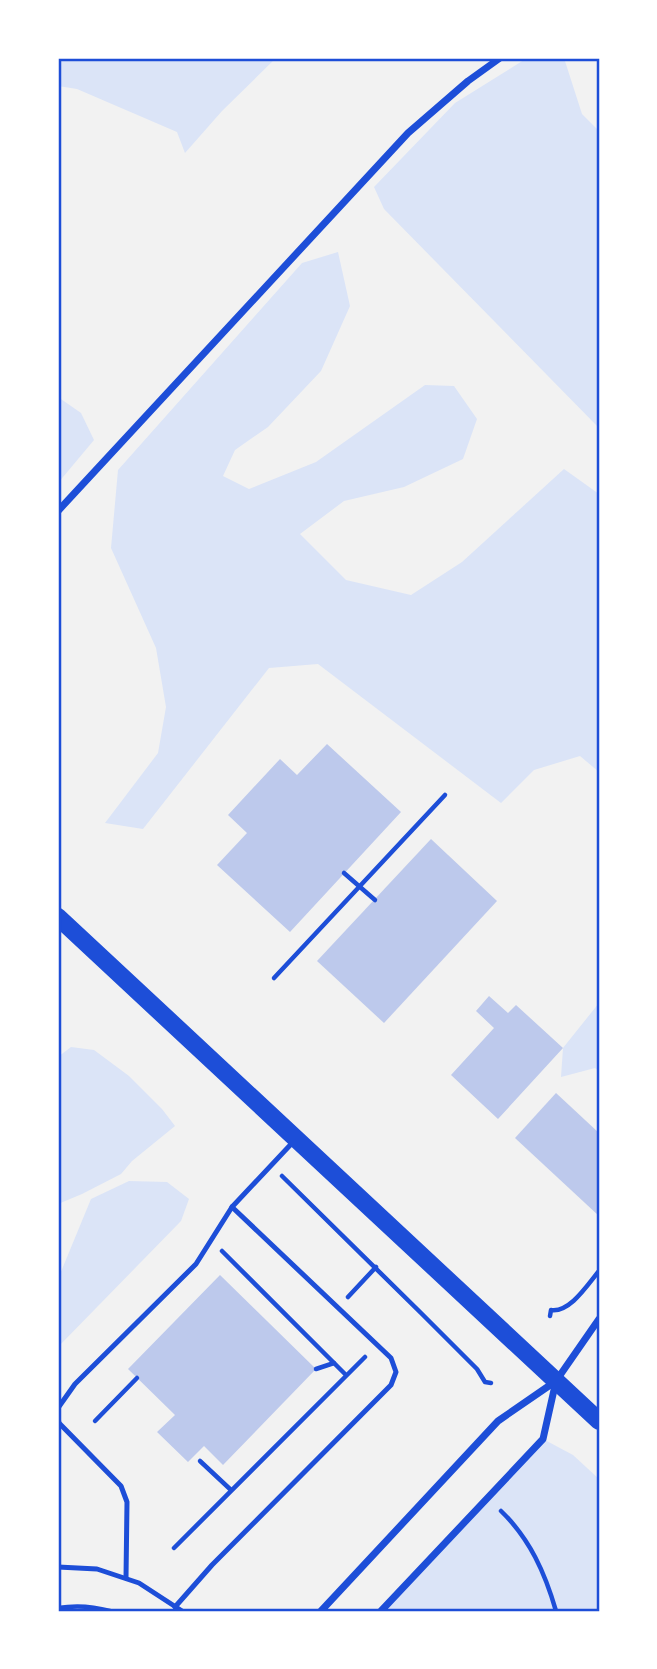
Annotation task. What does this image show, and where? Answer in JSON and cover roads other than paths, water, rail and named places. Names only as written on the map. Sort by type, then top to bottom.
[{"type":"main road","points":[[58,917],[599,1421]]},
{"type":"street","points":[[58,511],[408,133],[468,80],[500,58]]},
{"type":"street","points":[[321,1611],[498,1422],[556,1381],[599,1319]]},
{"type":"street","points":[[381,1611],[543,1439],[556,1381]]},
{"type":"lane","points":[[58,1408],[75,1384],[196,1264],[232,1207],[295,1140]]},
{"type":"lane","points":[[175,1607],[212,1565],[391,1385],[396,1371],[391,1358],[232,1207]]},
{"type":"lane","points":[[58,1418],[59,1423],[121,1486],[127,1502],[126,1578]]},
{"type":"lane","points":[[58,1567],[97,1569],[126,1578],[139,1583],[182,1611]]}]
